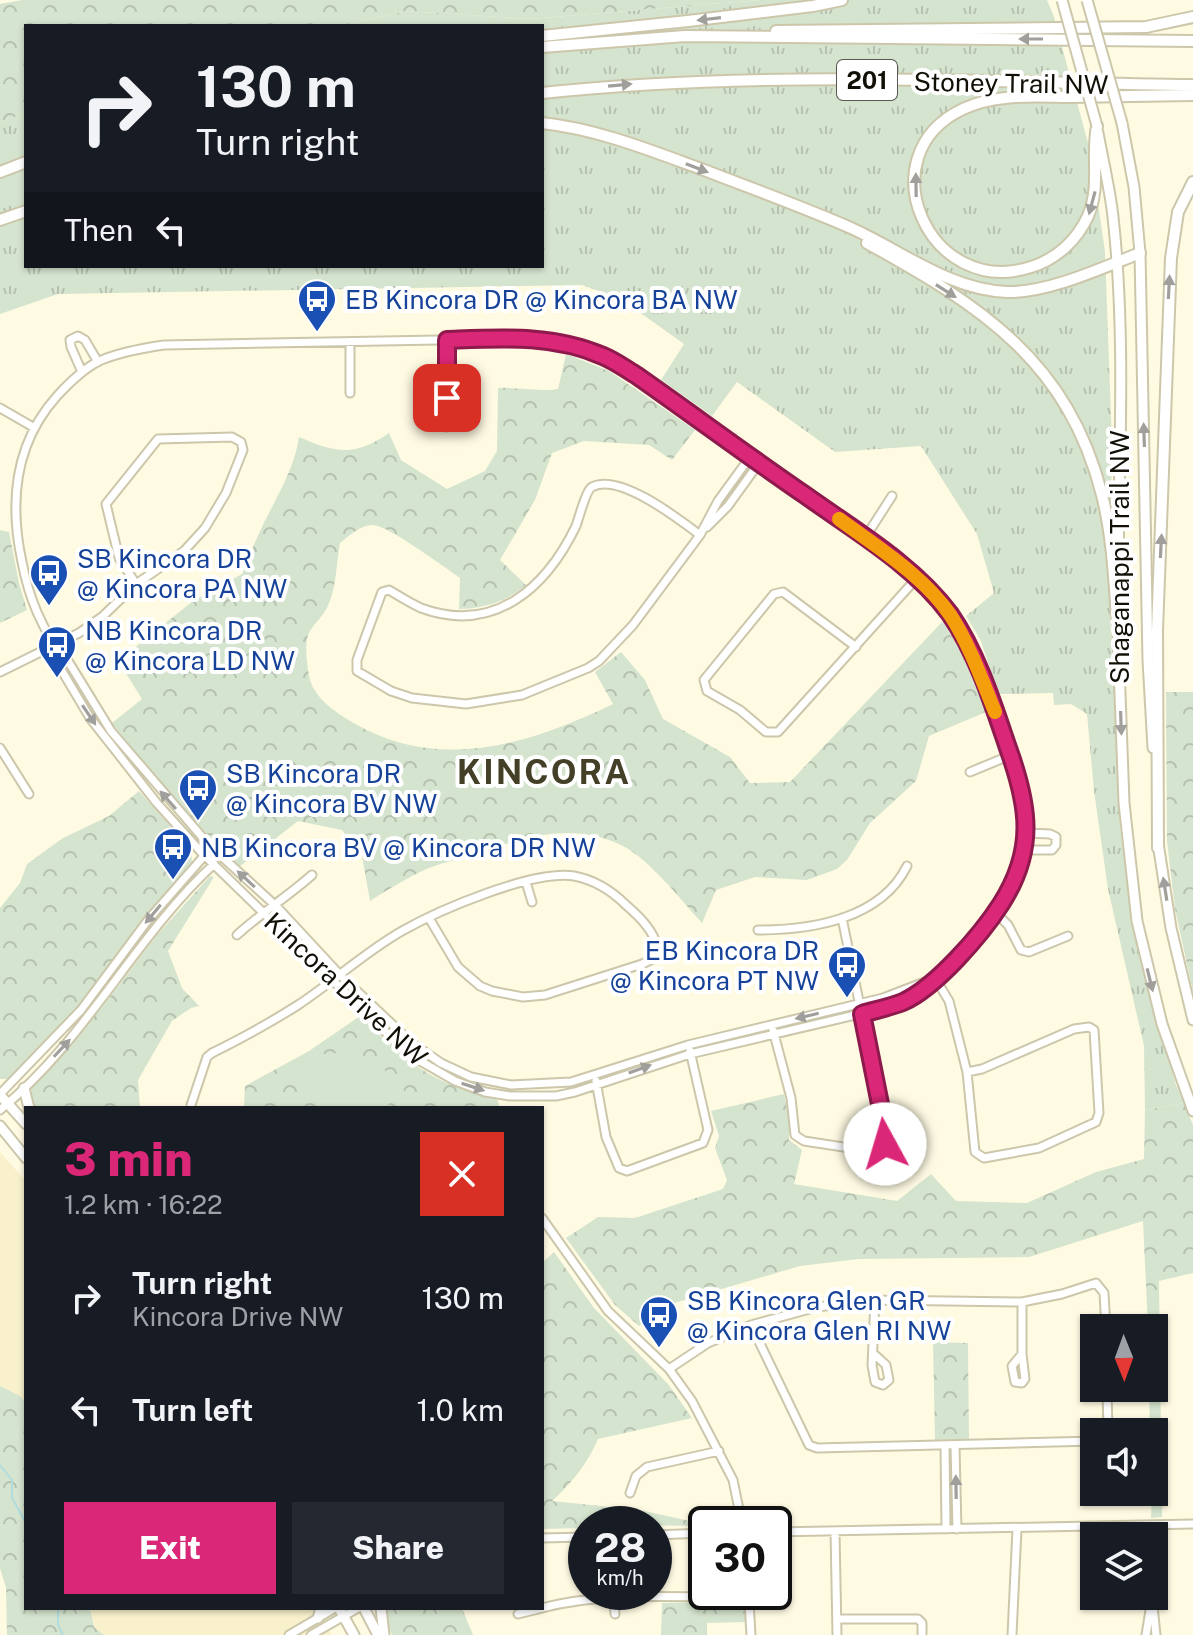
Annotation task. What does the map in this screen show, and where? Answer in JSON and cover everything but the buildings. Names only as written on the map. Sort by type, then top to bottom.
[{"type":"highway","points":[[544,36],[719,18],[842,0]]},
{"type":"highway","points":[[685,36],[811,29],[1146,27],[1193,17]]},
{"type":"highway","name":"Stoney Trail NW","points":[[544,47],[685,36],[1193,41]]},
{"type":"highway","name":"Stoney Trail NW","points":[[544,93],[653,83],[760,80],[1193,85]]},
{"type":"highway","points":[[1097,126],[1092,206],[1077,235],[1053,257],[1014,272],[985,270],[957,260],[935,242],[920,217],[914,190],[919,158],[936,129],[961,109],[1004,98],[1193,95]]},
{"type":"highway","points":[[544,123],[617,139],[779,200],[852,229],[949,278],[986,290],[1010,292],[1038,288],[1140,253]]},
{"type":"highway","points":[[0,172],[24,163]]},
{"type":"highway","points":[[1158,848],[1157,631],[1171,258],[1178,212],[1193,182]]},
{"type":"highway","points":[[779,200],[878,249],[980,311],[1034,361],[1070,414],[1093,464],[1108,523],[1117,617]]},
{"type":"highway","points":[[0,221],[24,215]]},
{"type":"main road","name":"Shaganappi Trail NW","points":[[1062,0],[1097,126],[1113,216],[1117,262],[1117,617],[1124,803],[1137,921],[1162,1024],[1193,1111]]},
{"type":"main road","name":"Shaganappi Trail NW","points":[[1087,0],[1122,123],[1134,187],[1140,253],[1148,660],[1158,848],[1171,928],[1193,1020]]},
{"type":"main road","points":[[24,1088],[28,1106]]},
{"type":"main road","points":[[0,1094],[4,1107],[24,1122]]},
{"type":"main road","points":[[0,1126],[24,1156]]},
{"type":"main road","points":[[365,1610],[378,1635]]},
{"type":"main road","points":[[381,1610],[384,1635]]},
{"type":"main road","points":[[339,1611],[354,1635]]},
{"type":"street","points":[[82,372],[70,340],[78,336],[85,340],[98,362]]},
{"type":"street","name":"Kincora Drive NW","points":[[55,646],[56,661],[90,718],[156,802],[204,856],[422,1064],[470,1087],[510,1100],[556,1096],[597,1085],[689,1049],[775,1034],[903,1002],[927,987],[972,942],[1013,885],[1025,850],[1027,833],[1020,779],[966,643],[950,615],[916,579],[865,538],[605,356],[536,338],[164,345],[98,362],[82,372],[47,407],[33,427],[20,462],[14,520],[24,572],[37,610],[55,646],[65,656],[111,731],[175,808],[222,857],[276,906],[340,975],[427,1054],[471,1077],[511,1085],[550,1084],[594,1075],[772,1024],[860,1004],[935,978]]},
{"type":"street","points":[[447,340],[447,427]]},
{"type":"street","points":[[350,342],[350,393]]},
{"type":"street","points":[[0,408],[33,427]]},
{"type":"street","points":[[0,672],[55,646],[103,616],[136,584],[184,551],[205,528],[232,479],[243,450],[241,442],[232,437],[158,439],[106,504],[119,558],[136,584]]},
{"type":"street","points":[[700,535],[718,501],[750,457]]},
{"type":"street","points":[[700,535],[641,495],[613,486],[593,486],[588,490],[581,515],[556,560],[531,590],[511,603],[490,612],[457,615],[420,607],[389,590],[382,592],[357,660],[357,671],[371,681],[405,695],[453,704],[479,704],[507,699],[588,668],[633,625],[759,463]]},
{"type":"street","points":[[865,538],[892,496]]},
{"type":"street","points":[[856,647],[783,592],[774,594],[704,680],[704,684],[707,691],[740,710],[766,732],[778,732],[856,647],[916,579]]},
{"type":"street","points":[[0,748],[29,794]]},
{"type":"street","points":[[970,772],[1011,755]]},
{"type":"street","points":[[0,770],[9,764]]},
{"type":"street","points":[[1025,850],[1052,850],[1056,845],[1056,837],[1050,834],[1027,833]]},
{"type":"street","points":[[0,1094],[81,1010],[148,920],[213,848]]},
{"type":"street","points":[[4,1107],[75,1034],[162,920],[222,857]]},
{"type":"street","points":[[758,930],[791,928],[861,912],[883,898],[899,882],[907,866]]},
{"type":"street","points":[[237,935],[312,875]]},
{"type":"street","points":[[191,1105],[207,1057],[259,1029],[401,932],[429,918],[449,908],[526,882],[567,876],[603,886],[639,916],[651,932],[658,949],[655,958],[545,995],[510,995],[480,986],[458,967],[429,918]]},
{"type":"street","points":[[526,882],[532,902]]},
{"type":"street","points":[[995,912],[1008,925],[1021,950],[1029,952],[1068,936]]},
{"type":"street","points":[[772,1024],[791,1098],[795,1135],[804,1141],[876,1152],[885,1144],[881,1109],[842,918]]},
{"type":"street","points":[[935,978],[949,1001],[967,1072],[975,1152],[984,1158],[1039,1148],[1096,1122],[1099,1113],[1094,1030],[1089,1027],[1074,1029],[982,1069],[967,1072]]},
{"type":"street","points":[[594,1075],[611,1152],[619,1168],[627,1171],[703,1143],[708,1130],[689,1049]]},
{"type":"street","points":[[510,1100],[511,1085]]},
{"type":"street","points":[[544,1221],[608,1311],[669,1369],[692,1401],[733,1480],[738,1506]]},
{"type":"street","points":[[669,1369],[708,1343],[751,1325],[817,1307],[875,1300],[1022,1302],[1096,1283],[1104,1293],[1105,1314]]},
{"type":"street","points":[[874,1354],[875,1300]]},
{"type":"street","points":[[1022,1302],[1022,1354]]},
{"type":"street","points":[[751,1325],[809,1445],[817,1448],[1080,1442]]},
{"type":"street","points":[[945,1446],[946,1529]]},
{"type":"street","points":[[955,1446],[957,1529]]},
{"type":"street","points":[[630,1493],[636,1476],[647,1467],[719,1451]]},
{"type":"street","points":[[1168,1525],[1193,1524]]},
{"type":"street","points":[[792,1532],[1080,1528]]},
{"type":"street","points":[[1012,1635],[1017,1529]]},
{"type":"street","points":[[835,1531],[837,1635]]},
{"type":"street","points":[[544,1538],[568,1537]]},
{"type":"street","points":[[672,1596],[743,1597],[749,1601],[751,1635]]},
{"type":"street","points":[[544,1607],[568,1601]]},
{"type":"street","points":[[518,1614],[534,1610]]},
{"type":"street","points":[[615,1610],[615,1614]]},
{"type":"street","points":[[1146,1635],[1150,1610]]},
{"type":"street","points":[[1153,1610],[1156,1635]]},
{"type":"street","points":[[289,1635],[320,1613],[339,1611]]},
{"type":"street","points":[[311,1635],[339,1611]]},
{"type":"street","points":[[837,1619],[918,1619],[922,1623],[922,1635]]},
{"type":"shaded area","points":[[0,1152],[24,1179],[24,1401],[0,1386]]},
{"type":"shaded area","points":[[90,1610],[319,1610],[332,1635],[104,1635],[94,1627]]},
{"type":"green space","points":[[22,0],[760,0],[529,19],[406,11],[348,24],[24,24],[24,114],[0,122],[0,4]]},
{"type":"green space","points":[[760,0],[1047,0],[1091,154],[1105,252],[1112,443],[1110,612],[1120,826],[1129,891],[1151,997],[1184,1103],[1145,1110],[1144,1046],[1108,889],[1087,714],[1071,704],[1054,705],[1053,693],[999,694],[980,639],[966,616],[994,593],[977,534],[921,446],[835,452],[737,382],[712,416],[661,380],[684,344],[621,299],[582,285],[58,294],[0,314],[0,122],[24,114],[24,268],[544,268],[544,24],[348,24],[406,11],[529,19]]},
{"type":"green space","points":[[566,354],[609,371],[695,430],[672,460],[649,445],[584,441],[552,453],[535,500],[500,560],[526,585],[495,603],[459,609],[460,578],[430,557],[381,527],[368,525],[351,534],[340,543],[332,596],[309,633],[307,642],[311,682],[329,706],[380,736],[413,746],[480,748],[514,742],[547,732],[613,704],[595,672],[621,652],[645,680],[663,719],[730,757],[750,783],[790,782],[943,621],[961,652],[986,712],[929,736],[916,781],[870,823],[847,860],[837,869],[807,880],[755,877],[716,890],[702,923],[665,881],[634,853],[604,838],[586,834],[531,837],[440,864],[414,875],[370,901],[362,856],[342,830],[298,821],[239,867],[169,797],[112,723],[142,699],[118,661],[193,601],[242,574],[287,477],[299,437],[345,450],[365,446],[389,433],[401,460],[447,489],[485,471],[497,451],[498,388],[558,389]]},
{"type":"green space","points":[[0,530],[9,532],[27,610],[0,623]]},
{"type":"green space","points":[[1166,692],[1193,692],[1193,992],[1175,909],[1167,841]]},
{"type":"green space","points":[[139,791],[191,850],[192,864],[153,906],[64,1025],[13,1079],[0,1079],[0,908],[20,883],[27,864],[63,838],[109,816]]},
{"type":"green space","points":[[210,876],[214,877],[168,951],[182,988],[199,1006],[172,1021],[138,1080],[140,1106],[32,1106],[29,1096],[33,1085],[102,1007],[158,934]]},
{"type":"green space","points":[[360,1016],[422,1069],[455,1086],[497,1099],[499,1106],[244,1106],[245,1086],[309,1051]]},
{"type":"green space","points":[[353,1052],[383,1068],[405,1092],[387,1106],[317,1106],[295,1075],[323,1054]]},
{"type":"green space","points":[[784,1094],[789,1117],[789,1140],[802,1150],[794,1184],[897,1201],[931,1174],[956,1201],[1027,1203],[1096,1172],[1144,1159],[1145,1110],[1184,1103],[1193,1125],[1193,1273],[1159,1281],[1159,1314],[1147,1314],[1143,1221],[1029,1257],[859,1259],[800,1266],[664,1306],[639,1326],[615,1305],[566,1238],[598,1217],[635,1218],[723,1189],[727,1180],[715,1148],[719,1136],[711,1111]]},
{"type":"green space","points":[[554,1252],[594,1308],[668,1384],[692,1418],[598,1439],[578,1473],[552,1501],[601,1506],[568,1506],[568,1528],[544,1529],[544,1261]]},
{"type":"green space","points":[[933,1342],[968,1343],[969,1439],[935,1440]]},
{"type":"green space","points":[[0,1386],[24,1401],[24,1610],[90,1610],[94,1627],[104,1635],[7,1635],[6,1588],[0,1568]]},
{"type":"green space","points":[[1149,1402],[1161,1402],[1161,1418],[1150,1418]]},
{"type":"green space","points":[[1151,1506],[1162,1506],[1162,1517],[1151,1518]]},
{"type":"green space","points":[[672,1517],[688,1521],[688,1526],[672,1526]]},
{"type":"green space","points":[[672,1603],[688,1603],[688,1610],[746,1610],[747,1622],[707,1623],[707,1635],[661,1635],[662,1610],[672,1610]]},
{"type":"green space","points":[[385,1610],[463,1610],[473,1635],[392,1635]]},
{"type":"waterway","points":[[0,1465],[12,1480],[12,1498],[24,1519]]},
{"type":"waterway","points":[[58,1610],[58,1625],[63,1635]]},
{"type":"slow traffic","points":[[839,519],[902,567],[950,615],[966,643],[995,712]]},
{"type":"place","name":"EB Kincora DR @ Kincora BA NW","points":[[317,333]]},
{"type":"place","name":"SB Kincora DR @ Kincora PA NW","points":[[49,607]]},
{"type":"place","name":"NB Kincora DR @ Kincora LD NW","points":[[57,679]]},
{"type":"place","name":"SB Kincora DR @ Kincora BV NW","points":[[198,822]]},
{"type":"place","name":"NB Kincora BV @ Kincora DR NW","points":[[173,881]]},
{"type":"place","name":"EB Kincora DR @ Kincora PT NW","points":[[847,999]]},
{"type":"place","name":"SB Kincora Glen GR @ Kincora Glen RI NW","points":[[659,1349]]},
{"type":"district","name":"KINCORA","points":[[544,772]]},
{"type":"route","points":[[447,398],[447,340],[536,338],[605,356],[865,538],[930,592],[950,615],[975,664],[1020,779],[1025,803],[1025,850],[1013,885],[972,942],[917,994],[903,1002],[862,1014],[885,1144]]}]
